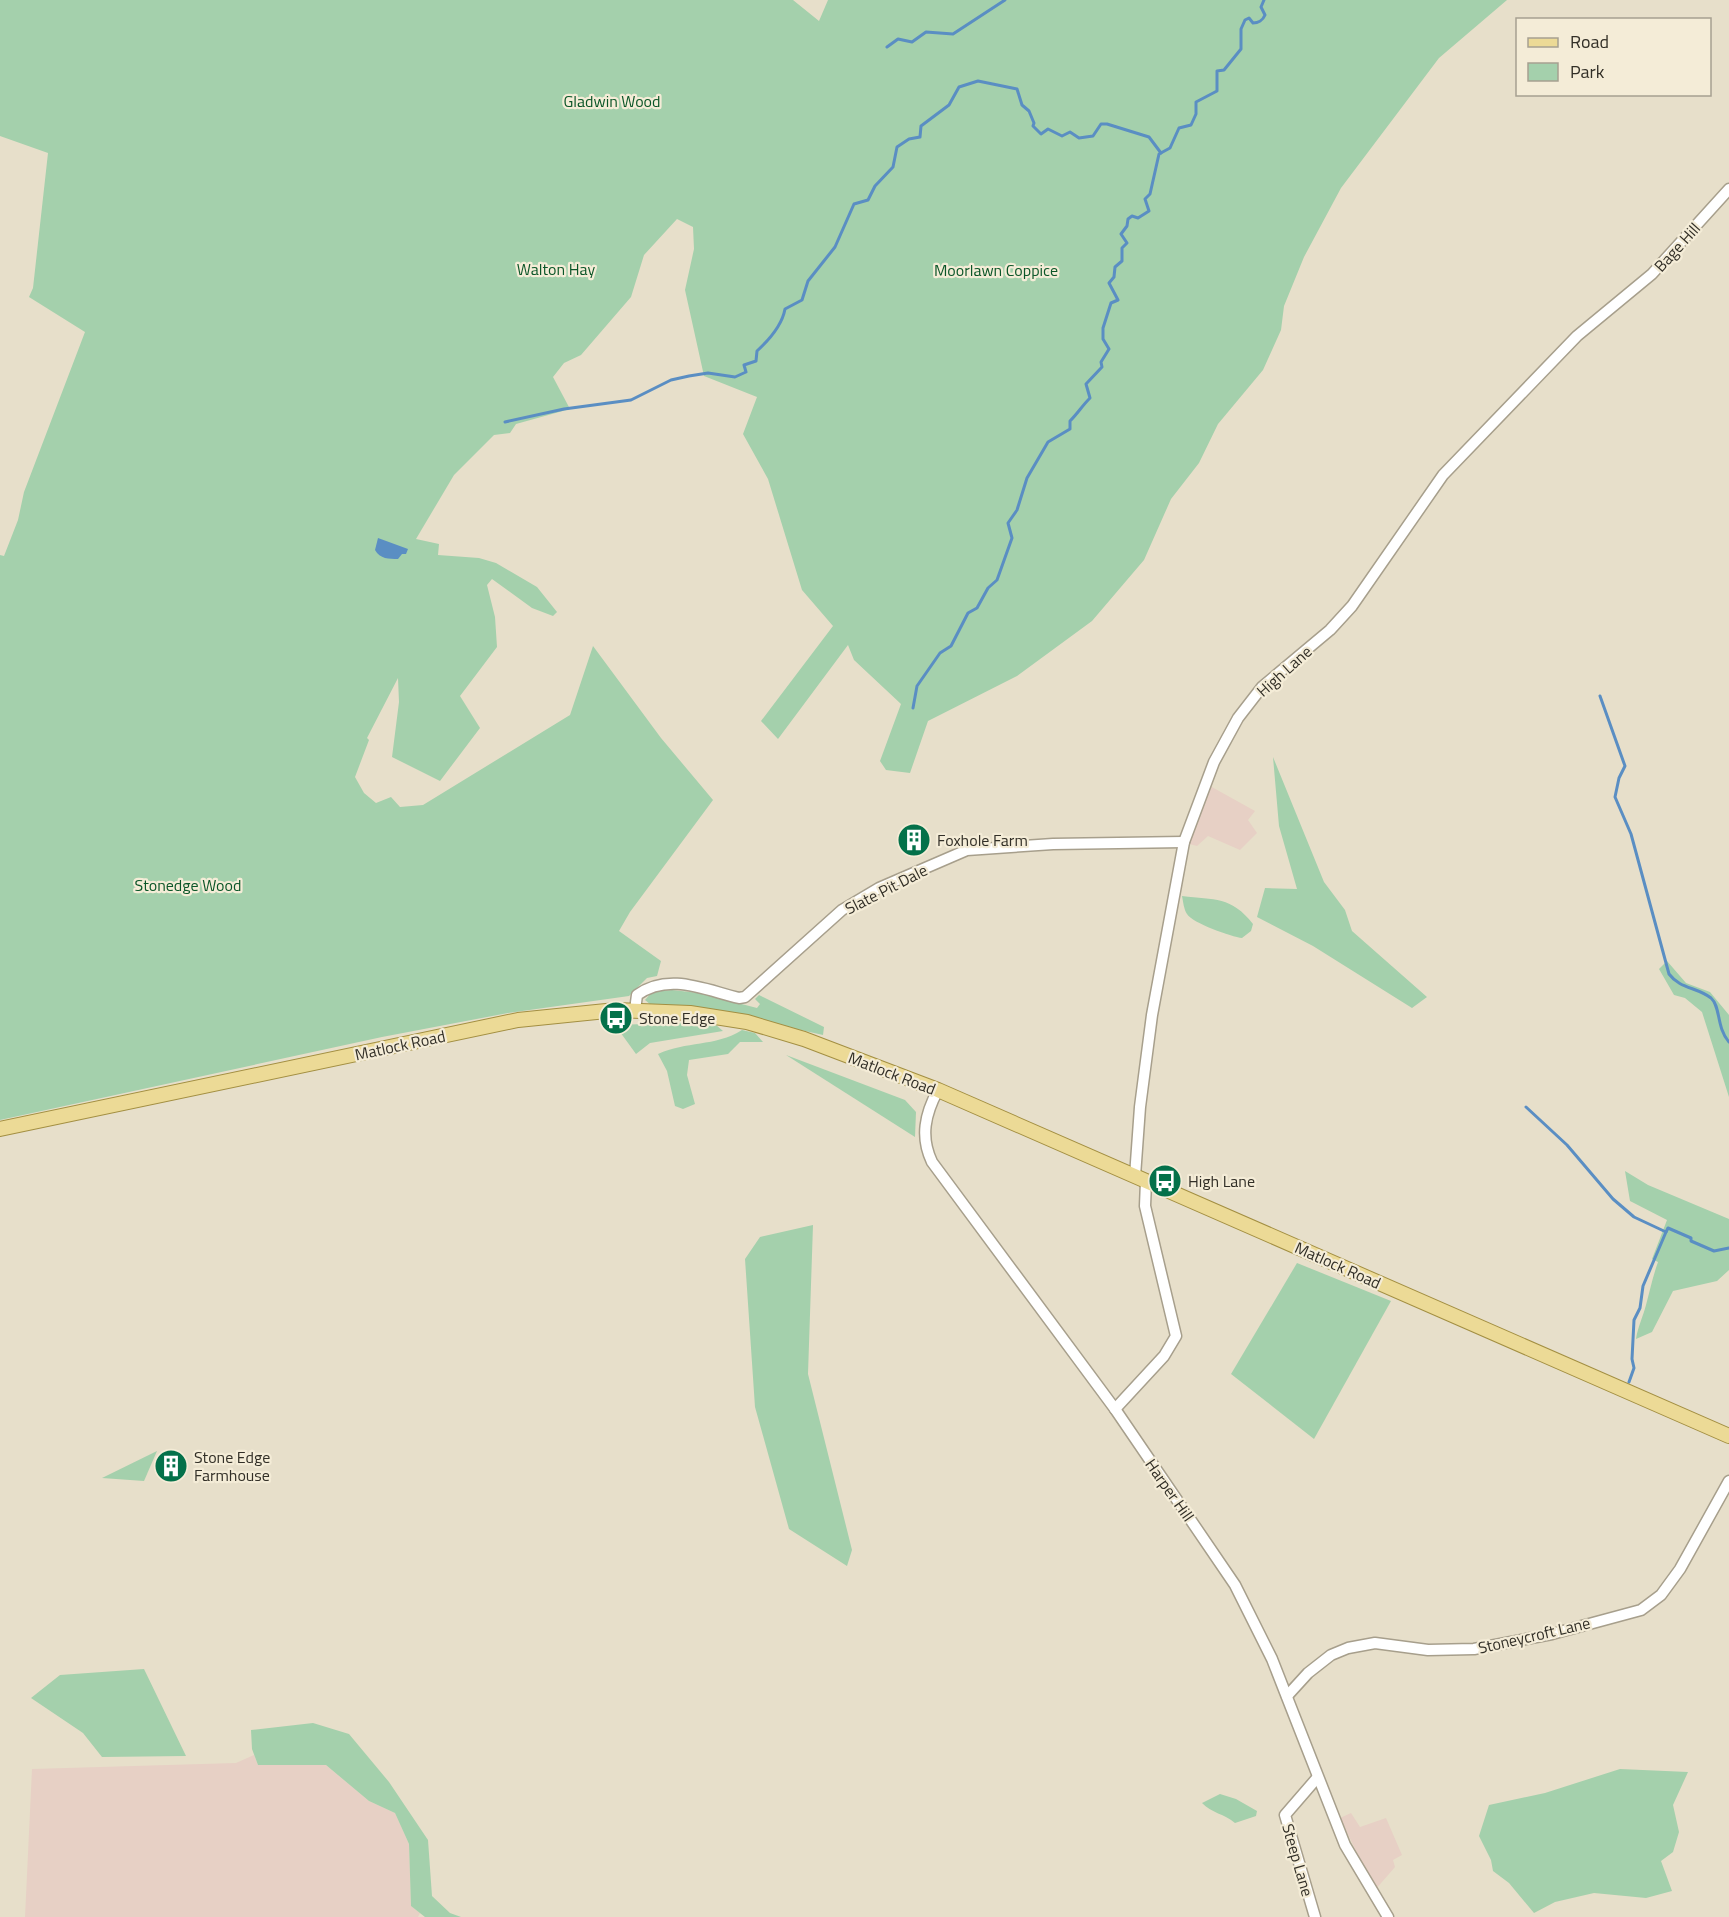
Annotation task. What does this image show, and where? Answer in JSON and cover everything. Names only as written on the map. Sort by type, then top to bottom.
[{"type":"main road","name":"Matlock Road","points":[[0,1129],[518,1020],[635,1010],[690,1013],[747,1022],[804,1039],[938,1090],[1729,1436]]},
{"type":"street","name":"Bage Hill","points":[[1622,302],[1652,274],[1729,189]]},
{"type":"street","name":"High Lane","points":[[1115,1409],[1164,1356],[1176,1336],[1140,1178],[1140,1107],[1152,1015],[1184,842],[1214,762],[1238,718],[1262,687],[1330,630],[1352,606],[1443,475],[1577,336],[1622,302]]},
{"type":"street","name":"Slate Pit Dale","points":[[635,1010],[637,995],[651,986],[677,983],[739,998],[744,997],[842,910],[879,888],[967,850],[1053,844],[1184,842]]},
{"type":"street","name":"Harper Hill","points":[[938,1090],[930,1105],[925,1125],[924,1145],[932,1162],[1115,1409],[1235,1585],[1272,1659],[1345,1845],[1388,1917]]},
{"type":"street","name":"Stoneycroft Lane","points":[[1287,1696],[1308,1673],[1331,1655],[1348,1647],[1375,1643],[1428,1650],[1474,1650],[1551,1634],[1641,1610],[1661,1595],[1680,1569],[1729,1481]]},
{"type":"street","name":"Steep Lane","points":[[1315,1917],[1285,1815],[1317,1778]]},
{"type":"shaded area","points":[[1210,786],[1255,811],[1248,820],[1257,833],[1240,850],[1208,836],[1197,846],[1189,844]]},
{"type":"shaded area","points":[[254,1755],[258,1765],[326,1765],[369,1801],[395,1813],[409,1844],[411,1906],[420,1913],[418,1917],[25,1917],[32,1769],[236,1763]]},
{"type":"shaded area","points":[[1351,1813],[1360,1827],[1386,1818],[1402,1855],[1393,1860],[1395,1867],[1375,1890],[1340,1818]]},
{"type":"green space","points":[[0,0],[793,0],[819,21],[828,0],[1507,0],[1439,58],[1341,188],[1304,257],[1284,306],[1281,330],[1263,370],[1218,424],[1199,463],[1171,499],[1144,560],[1092,621],[1017,676],[928,721],[910,773],[886,770],[880,761],[901,704],[854,660],[848,645],[778,739],[761,721],[833,626],[802,590],[768,479],[743,434],[757,397],[704,376],[685,290],[694,249],[693,227],[677,219],[644,255],[631,297],[581,355],[564,363],[553,377],[570,409],[516,424],[510,433],[494,435],[454,475],[416,539],[439,544],[438,555],[479,558],[496,563],[537,587],[557,612],[553,616],[532,608],[492,579],[487,585],[495,617],[497,647],[460,696],[480,728],[440,781],[392,757],[399,702],[398,678],[367,738],[369,740],[355,777],[364,793],[376,803],[391,797],[400,807],[423,805],[570,715],[593,646],[661,738],[713,800],[630,912],[619,931],[661,961],[657,976],[647,978],[629,996],[508,1013],[382,1037],[0,1120],[0,555],[4,556],[18,520],[24,492],[85,332],[29,297],[33,288],[48,153],[0,136]]},
{"type":"green space","points":[[1273,757],[1324,882],[1345,910],[1352,931],[1427,997],[1412,1008],[1313,946],[1257,917],[1265,888],[1297,889],[1279,826]]},
{"type":"green space","points":[[1182,896],[1213,899],[1230,904],[1253,924],[1251,931],[1242,938],[1190,918]]},
{"type":"green space","points":[[1667,961],[1686,983],[1710,992],[1729,1015],[1729,1097],[1702,1012],[1685,998],[1674,995],[1659,969]]},
{"type":"green space","points":[[672,990],[699,993],[757,1008],[760,1004],[755,999],[759,995],[824,1027],[823,1035],[708,1009],[651,1005],[645,1000],[652,992]]},
{"type":"green space","points":[[675,1023],[716,1025],[723,1031],[650,1043],[636,1054],[615,1025]]},
{"type":"green space","points":[[742,1030],[755,1033],[763,1042],[740,1042],[728,1054],[689,1060],[687,1075],[695,1104],[683,1109],[675,1106],[667,1071],[658,1054],[679,1047],[711,1042]]},
{"type":"green space","points":[[786,1055],[905,1100],[916,1112],[915,1137]]},
{"type":"green space","points":[[1625,1171],[1648,1185],[1729,1219],[1729,1270],[1717,1281],[1673,1291],[1652,1332],[1636,1339],[1658,1262],[1652,1259],[1667,1220],[1630,1201]]},
{"type":"green space","points":[[813,1225],[808,1374],[852,1550],[847,1566],[789,1529],[755,1407],[745,1259],[760,1237]]},
{"type":"green space","points":[[1297,1263],[1391,1301],[1314,1439],[1231,1374]]},
{"type":"green space","points":[[157,1451],[144,1481],[102,1478]]},
{"type":"green space","points":[[144,1669],[186,1756],[102,1757],[83,1733],[31,1698],[60,1675]]},
{"type":"green space","points":[[313,1723],[349,1734],[389,1782],[428,1840],[432,1896],[450,1913],[461,1917],[425,1917],[411,1906],[409,1844],[395,1813],[369,1801],[326,1765],[258,1765],[252,1749],[251,1730]]},
{"type":"green space","points":[[1620,1769],[1688,1772],[1673,1805],[1679,1832],[1673,1852],[1661,1861],[1672,1891],[1646,1898],[1594,1893],[1555,1902],[1534,1913],[1509,1883],[1493,1871],[1491,1860],[1479,1836],[1489,1805],[1545,1793]]},
{"type":"green space","points":[[1220,1794],[1236,1799],[1257,1811],[1256,1816],[1235,1823],[1202,1803]]},
{"type":"water","points":[[378,538],[408,549],[406,554],[402,554],[398,559],[382,557],[375,550]]},
{"type":"waterway","points":[[887,47],[898,39],[912,42],[926,32],[953,34],[1005,0]]},
{"type":"waterway","points":[[913,708],[917,686],[940,653],[951,646],[968,613],[977,608],[988,588],[997,580],[1012,538],[1008,523],[1017,510],[1027,478],[1048,442],[1070,429],[1070,421],[1090,398],[1086,384],[1102,367],[1101,362],[1109,349],[1103,339],[1103,328],[1111,303],[1118,300],[1109,283],[1114,277],[1115,267],[1122,261],[1122,248],[1127,243],[1121,234],[1127,226],[1128,219],[1132,216],[1138,218],[1149,211],[1145,199],[1150,194],[1159,154],[1170,148],[1179,128],[1191,125],[1196,114],[1196,102],[1217,91],[1217,71],[1224,70],[1241,49],[1241,29],[1245,20],[1249,18],[1255,23],[1264,17],[1261,7],[1264,0]]},
{"type":"waterway","points":[[505,422],[564,409],[631,400],[671,380],[689,376],[708,373],[735,377],[746,372],[744,365],[756,361],[757,351],[778,327],[785,309],[802,300],[808,281],[835,247],[854,204],[868,200],[875,186],[893,167],[897,147],[909,139],[920,137],[921,126],[949,105],[959,87],[978,81],[1017,89],[1022,105],[1029,111],[1033,126],[1041,134],[1048,129],[1062,136],[1070,132],[1079,138],[1093,136],[1101,124],[1107,124],[1149,137],[1161,153]]},
{"type":"waterway","points":[[1600,696],[1625,766],[1619,778],[1615,797],[1631,834],[1669,974],[1678,983],[1711,998],[1716,1007],[1722,1030],[1729,1042]]},
{"type":"waterway","points":[[1526,1107],[1567,1145],[1613,1199],[1634,1217],[1666,1232],[1668,1228],[1714,1251],[1729,1248]]},
{"type":"waterway","points":[[1629,1382],[1634,1368],[1632,1359],[1634,1320],[1640,1308],[1643,1286],[1666,1232]]},
{"type":"place","name":"Foxhole Farm","points":[[914,840]]},
{"type":"place","name":"Stone Edge","points":[[616,1018]]},
{"type":"place","name":"High Lane","points":[[1165,1181]]},
{"type":"place","name":"Stone Edge Farmhouse","points":[[171,1466]]},
{"type":"park label","name":"Gladwin Wood","points":[[612,101]]},
{"type":"park label","name":"Walton Hay","points":[[556,269]]},
{"type":"park label","name":"Moorlawn Coppice","points":[[996,270]]},
{"type":"park label","name":"Stonedge Wood","points":[[188,885]]}]
